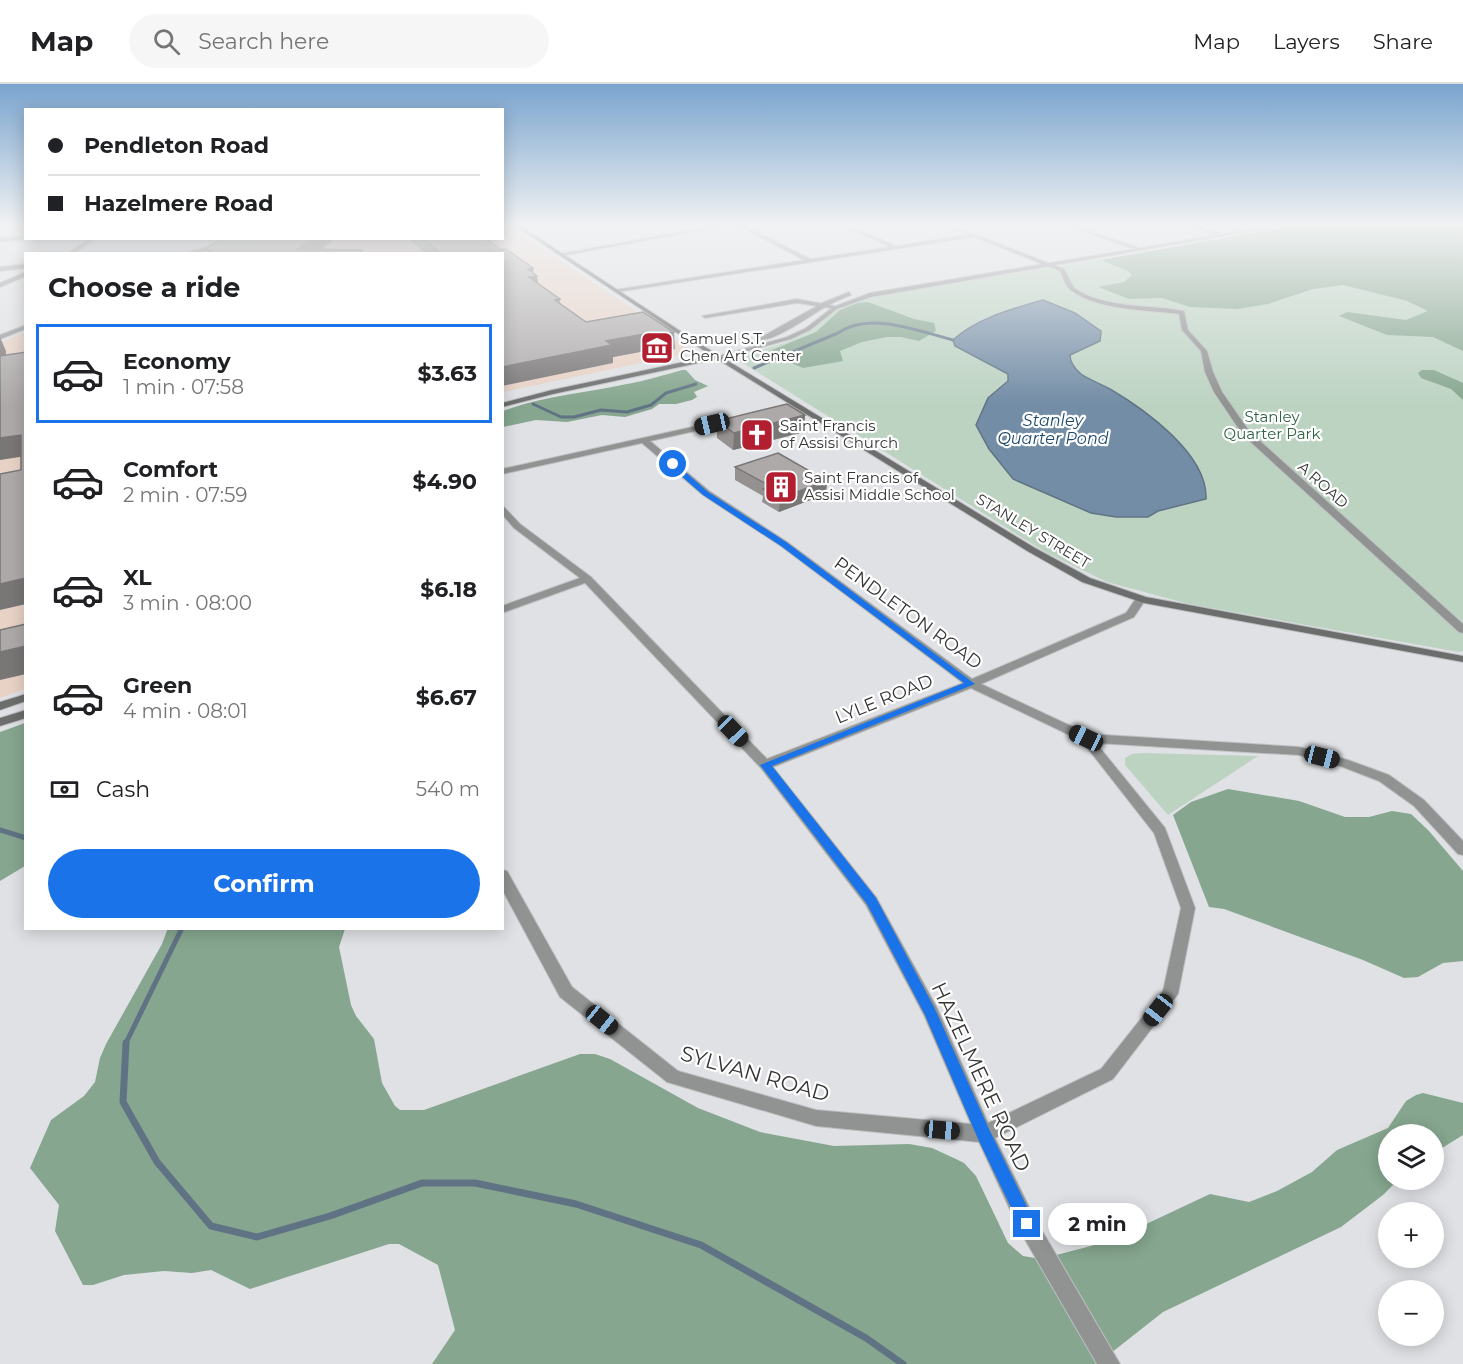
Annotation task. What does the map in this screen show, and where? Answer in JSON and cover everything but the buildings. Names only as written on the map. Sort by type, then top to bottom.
[{"type":"main road","name":"STANLEY STREET","points":[[609,285],[714,354],[1058,566],[1096,585],[1141,599],[1213,614],[1463,659]]},
{"type":"main road","points":[[504,397],[714,354]]},
{"type":"main road","points":[[504,404],[714,354]]},
{"type":"main road","points":[[0,706],[24,699]]},
{"type":"main road","points":[[0,722],[24,715]]},
{"type":"street","points":[[617,290],[651,285]]},
{"type":"street","points":[[714,354],[776,334],[823,304],[861,291],[897,285]]},
{"type":"street","points":[[714,354],[765,346],[789,338],[808,329],[837,307],[870,295],[928,285]]},
{"type":"street","name":"A ROAD","points":[[1070,285],[1072,289],[1085,296],[1115,305],[1182,312],[1185,330],[1204,351],[1209,372],[1218,392],[1246,433],[1463,630]]},
{"type":"street","points":[[705,316],[797,301],[837,307]]},
{"type":"street","points":[[0,337],[24,328]]},
{"type":"street","points":[[778,409],[798,404]]},
{"type":"street","points":[[504,471],[747,416]]},
{"type":"street","name":"PENDLETON ROAD","points":[[645,440],[706,493],[784,544],[971,684],[1086,738],[1160,831],[1188,908],[1170,994],[1107,1074],[984,1134]]},
{"type":"street","name":"HAZELMERE ROAD","points":[[504,510],[517,526],[587,579],[765,765],[872,901],[931,1013],[984,1134],[1027,1224],[1109,1364]]},
{"type":"street","points":[[504,609],[587,579]]},
{"type":"street","name":"LYLE ROAD","points":[[765,765],[971,684],[1130,615],[1141,599]]},
{"type":"street","points":[[1086,738],[1299,751],[1344,762],[1384,778],[1419,803],[1463,850]]},
{"type":"street","name":"SYLVAN ROAD","points":[[504,879],[566,992],[673,1077],[816,1118],[984,1134]]},
{"type":"shaded area","points":[[504,285],[596,285],[688,349],[683,354],[504,392]]},
{"type":"shaded area","points":[[24,332],[24,689],[0,698],[0,342]]},
{"type":"green space","name":"Stanley Quarter Park","points":[[944,285],[1463,285],[1463,651],[1189,604],[1107,582],[1047,553],[741,362],[740,359],[747,354],[805,334],[839,309],[881,295]]},
{"type":"green space","points":[[1110,285],[1463,285],[1463,351],[1433,337],[1387,335],[1339,316],[1347,312],[1406,320],[1428,311],[1407,301],[1343,285],[1313,289],[1268,304],[1237,309],[1190,307],[1162,298],[1129,299],[1098,287]]},
{"type":"green space","points":[[868,302],[914,319],[934,323],[936,331],[919,341],[887,337],[862,342],[840,351],[843,361],[803,368],[767,352],[816,332],[840,310]]},
{"type":"green space","points":[[686,370],[695,380],[708,386],[694,392],[697,397],[692,400],[676,404],[659,404],[652,409],[625,417],[602,415],[567,422],[536,420],[504,427],[504,411],[549,398]]},
{"type":"green space","points":[[1422,370],[1434,370],[1463,383],[1463,400],[1451,389],[1421,378],[1418,373]]},
{"type":"green space","points":[[24,723],[24,867],[0,881],[0,732]]},
{"type":"green space","points":[[1132,754],[1258,756],[1168,815],[1125,765],[1125,758]]},
{"type":"green space","points":[[1228,789],[1299,801],[1345,817],[1369,817],[1392,811],[1411,814],[1429,831],[1463,871],[1463,961],[1443,963],[1418,977],[1404,978],[1363,960],[1224,909],[1209,907],[1173,815],[1191,802]]},
{"type":"green space","points":[[167,930],[345,930],[339,947],[351,1005],[356,1016],[374,1039],[382,1083],[395,1106],[400,1110],[424,1110],[580,1054],[595,1054],[610,1059],[698,1108],[760,1132],[834,1146],[909,1144],[932,1148],[956,1159],[964,1163],[976,1176],[1008,1243],[1023,1256],[1041,1259],[1091,1246],[1142,1226],[1210,1194],[1249,1202],[1277,1191],[1312,1172],[1337,1150],[1378,1132],[1378,1190],[1388,1190],[1341,1227],[1163,1312],[1097,1364],[432,1364],[455,1330],[438,1265],[399,1244],[389,1244],[250,1289],[211,1270],[192,1273],[164,1271],[124,1275],[93,1285],[83,1285],[55,1231],[59,1205],[30,1168],[51,1120],[84,1096],[95,1082],[100,1058],[162,944]]},
{"type":"green space","points":[[1423,1093],[1463,1103],[1463,1135],[1444,1147],[1444,1124],[1391,1124],[1406,1101]]},
{"type":"water","name":"Stanley Quarter Pond","points":[[1043,300],[1075,313],[1101,331],[1100,341],[1070,355],[1073,366],[1081,374],[1140,408],[1172,435],[1197,466],[1204,482],[1206,499],[1158,511],[1148,517],[1116,517],[1091,513],[1013,479],[989,449],[976,425],[988,398],[1008,381],[1008,374],[955,346],[953,340],[962,332],[984,320]]},
{"type":"waterway","points":[[754,368],[851,327],[865,324],[895,325],[953,340]]},
{"type":"waterway","points":[[533,404],[561,417],[574,417],[601,410],[627,412],[651,405],[666,393],[696,384]]},
{"type":"waterway","points":[[0,830],[24,837]]},
{"type":"waterway","points":[[125,1045],[181,930]]},
{"type":"waterway","points":[[126,1043],[123,1102],[157,1162],[211,1226],[257,1237],[330,1216],[422,1183],[475,1183],[576,1204],[701,1245],[866,1338],[903,1364]]},
{"type":"place","name":"Samuel S.T. Chen Art Center","points":[[657,348]]},
{"type":"place","name":"Saint Francis of Assisi Church","points":[[757,435]]},
{"type":"place","name":"Saint Francis of Assisi Middle School","points":[[781,487]]},
{"type":"route","points":[[673,464],[706,493],[784,544],[971,684],[765,765],[872,901],[931,1013],[984,1134],[1027,1224]]}]
